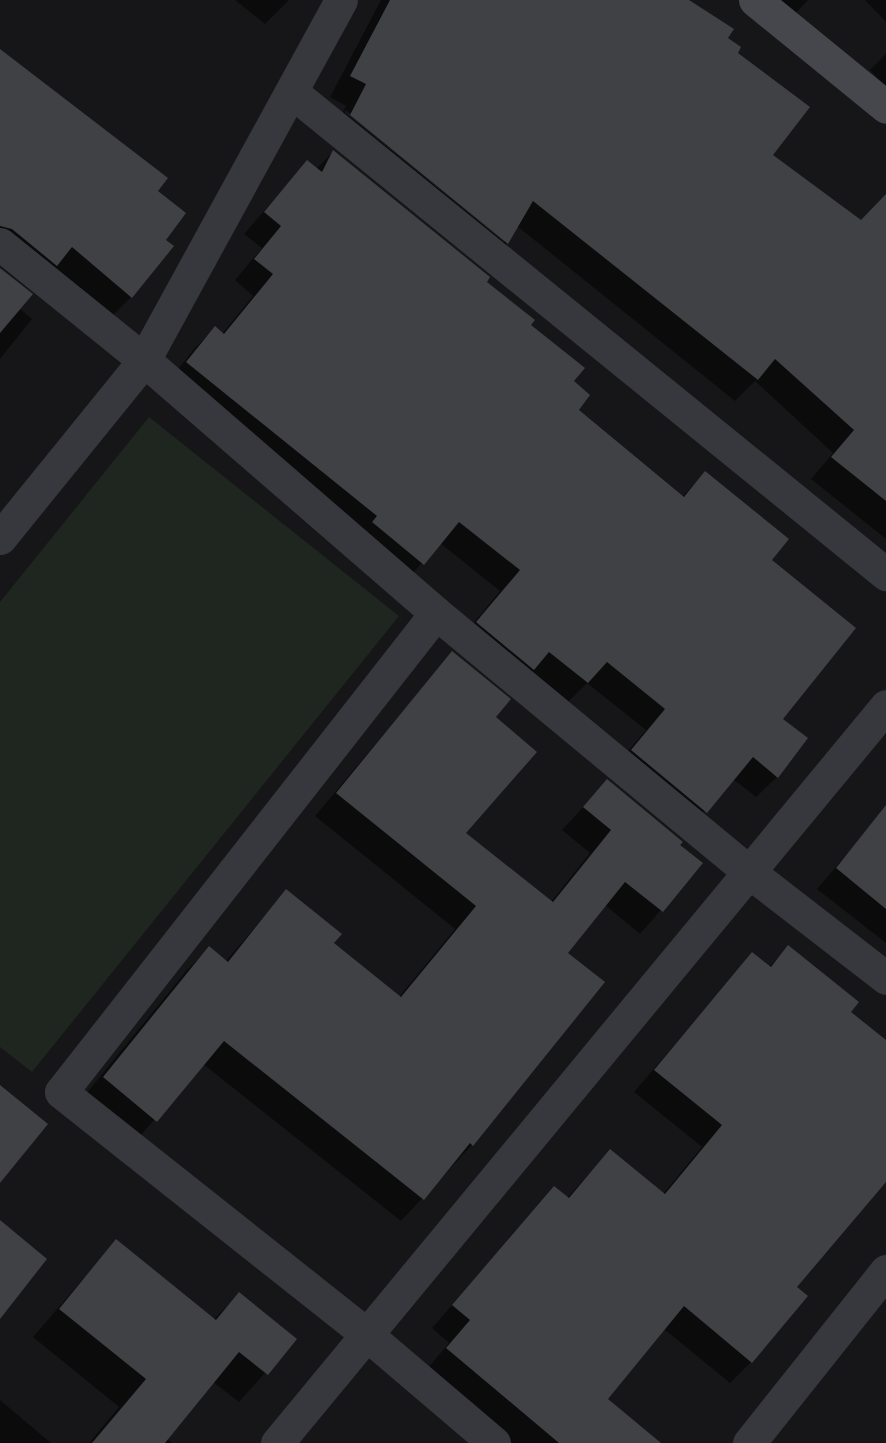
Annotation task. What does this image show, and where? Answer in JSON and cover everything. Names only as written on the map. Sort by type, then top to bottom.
[{"type":"street","points":[[0,538],[144,360],[293,93],[340,0]]},
{"type":"street","points":[[755,0],[886,107]]},
{"type":"street","points":[[293,93],[886,574]]},
{"type":"street","points":[[0,244],[144,360],[436,613],[749,872],[886,978]]},
{"type":"street","points":[[436,613],[61,1092],[366,1334],[494,1443]]},
{"type":"street","points":[[277,1443],[886,706]]},
{"type":"street","points":[[749,1443],[886,1271]]},
{"type":"shaded area","points":[[149,417],[399,616],[32,1072],[0,1047],[0,602]]},
{"type":"building","points":[[390,0],[689,0],[734,29],[728,38],[741,47],[738,53],[810,107],[773,155],[861,220],[886,194],[886,501],[831,457],[854,430],[775,359],[758,380],[533,201],[508,244],[350,115],[366,84],[350,76]]},
{"type":"building","points":[[0,49],[168,178],[158,191],[186,213],[166,240],[174,246],[132,298],[72,247],[57,266],[12,229],[0,226]]},
{"type":"building","points":[[333,150],[490,277],[487,282],[535,320],[531,325],[585,368],[574,381],[590,395],[579,410],[684,497],[705,471],[789,539],[772,560],[856,628],[783,719],[808,738],[778,778],[753,757],[707,813],[631,750],[665,709],[607,662],[588,683],[549,652],[534,670],[476,622],[520,570],[459,522],[424,565],[372,522],[377,516],[186,362],[215,326],[224,334],[273,274],[254,259],[281,226],[264,212],[307,160],[322,172]]},
{"type":"building","points":[[0,268],[33,294],[0,333]]},
{"type":"building","points":[[452,651],[511,699],[496,717],[537,752],[466,833],[553,902],[611,830],[583,807],[607,779],[683,842],[680,845],[703,863],[663,912],[625,882],[568,953],[605,982],[473,1146],[470,1143],[424,1200],[224,1041],[157,1122],[103,1077],[209,946],[228,962],[286,889],[342,934],[334,943],[401,997],[476,906],[336,793]]},
{"type":"building","points":[[886,805],[886,909],[836,868]]},
{"type":"building","points":[[788,945],[859,1002],[851,1012],[886,1040],[886,1182],[797,1287],[808,1296],[752,1363],[684,1306],[608,1399],[661,1443],[559,1443],[446,1348],[470,1320],[452,1305],[554,1186],[569,1198],[610,1149],[665,1194],[722,1125],[654,1070],[752,952],[771,967]]},
{"type":"building","points":[[0,1085],[48,1124],[0,1183]]},
{"type":"building","points":[[0,1220],[47,1259],[0,1319]]},
{"type":"building","points":[[116,1239],[216,1320],[239,1292],[297,1339],[268,1375],[239,1352],[165,1443],[92,1443],[146,1379],[59,1309]]}]
